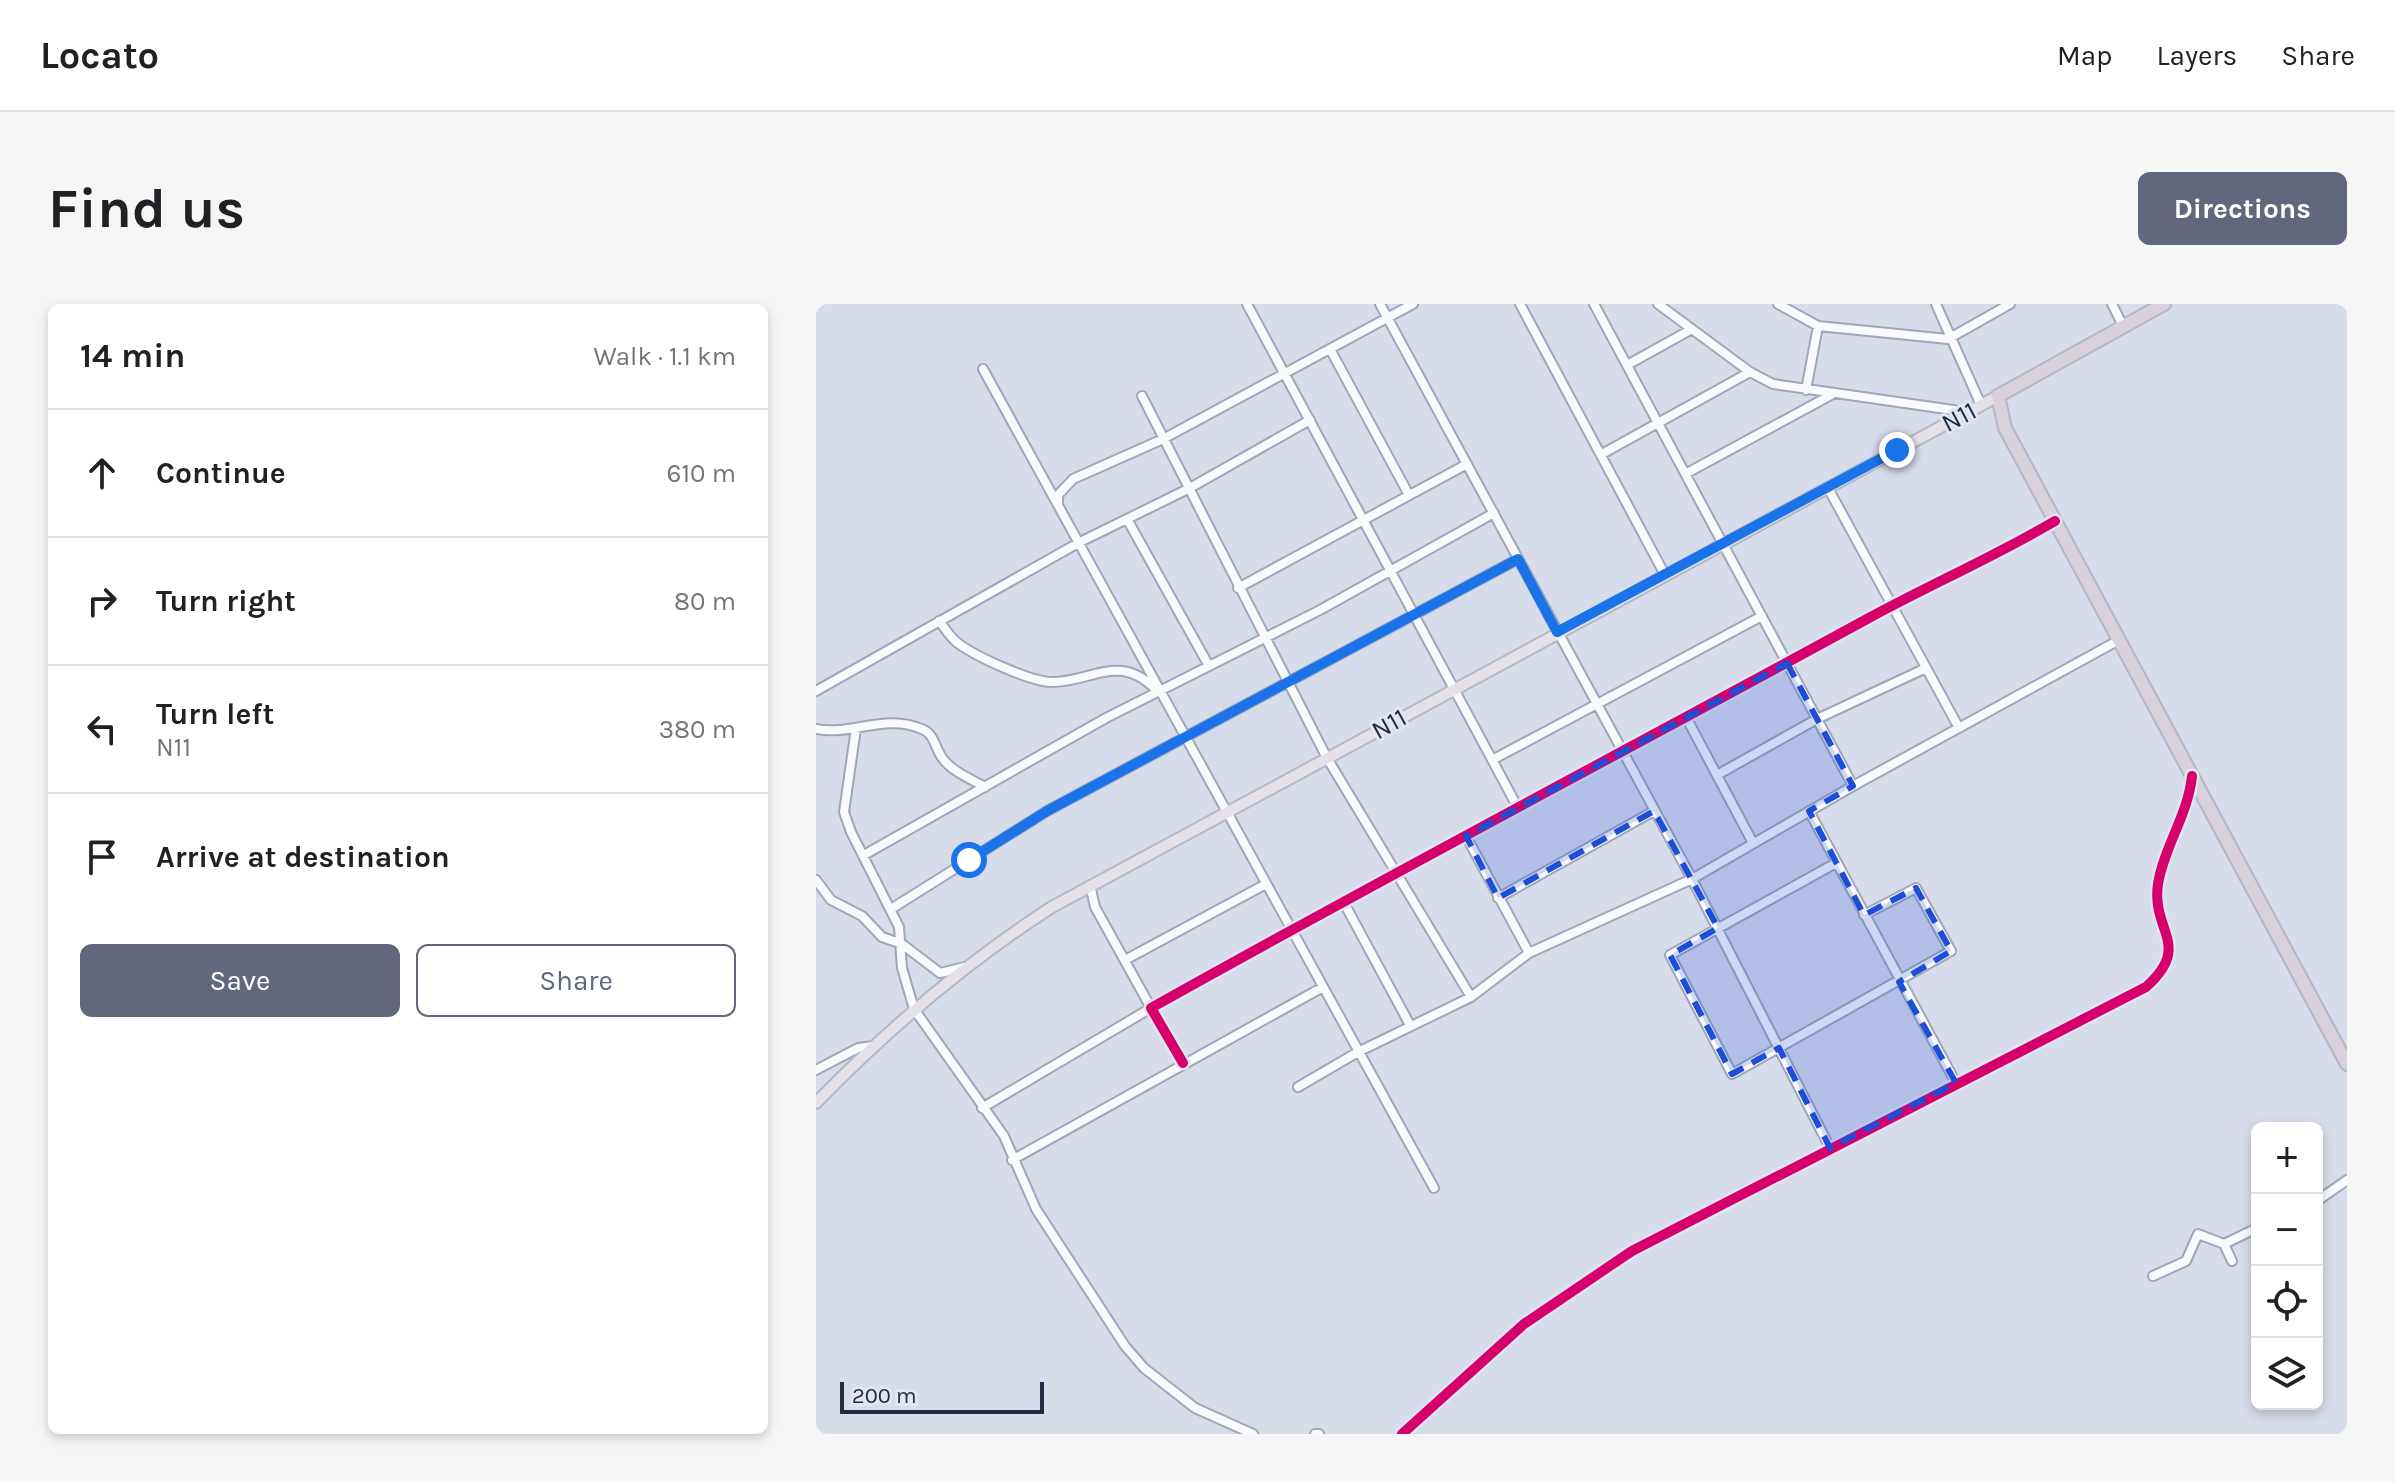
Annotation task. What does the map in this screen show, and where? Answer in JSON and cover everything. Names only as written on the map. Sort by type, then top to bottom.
[{"type":"highway","points":[[2164,304],[1998,396],[2005,428],[2347,1064]]},
{"type":"main road","name":"N11","points":[[816,1103],[914,1009],[965,967],[1002,939],[1090,885],[1998,396]]},
{"type":"street","points":[[1247,304],[1518,808]]},
{"type":"street","points":[[1380,304],[1692,879],[1830,1148]]},
{"type":"street","points":[[1058,504],[1058,495],[1073,479],[1163,439],[1413,304]]},
{"type":"street","points":[[1520,304],[1665,575]]},
{"type":"street","points":[[1594,304],[1629,364],[1853,786]]},
{"type":"street","points":[[1658,304],[1750,372],[1773,384],[1831,395],[1968,412]]},
{"type":"street","points":[[1778,304],[1818,326],[1954,339],[2010,304]]},
{"type":"street","points":[[1936,304],[1981,405]]},
{"type":"street","points":[[2112,304],[2123,326]]},
{"type":"street","points":[[1806,390],[1818,326]]},
{"type":"street","points":[[1629,364],[1692,329]]},
{"type":"street","points":[[1330,349],[1409,495]]},
{"type":"street","points":[[983,369],[1434,1188]]},
{"type":"street","points":[[1602,454],[1750,372]]},
{"type":"street","points":[[1687,473],[1831,395]]},
{"type":"street","points":[[1142,396],[1327,758],[1471,997]]},
{"type":"street","points":[[816,691],[1080,542],[1188,489],[1310,420]]},
{"type":"street","points":[[1238,588],[1467,464]]},
{"type":"street","points":[[1828,488],[1959,728]]},
{"type":"street","points":[[864,855],[1160,691],[1264,639],[1494,513]]},
{"type":"street","points":[[1127,519],[1209,666]]},
{"type":"street","points":[[982,1108],[1151,1008],[1395,871],[1466,836],[1621,750],[1687,719],[1891,605],[2055,521]]},
{"type":"street","points":[[891,909],[1047,811],[1518,559]]},
{"type":"street","points":[[1492,760],[1762,616]]},
{"type":"street","points":[[939,621],[958,644],[1018,672],[1052,682],[1092,672],[1130,672],[1160,691]]},
{"type":"street","points":[[1298,1087],[1358,1052],[1471,997],[1529,953],[1692,879],[1853,786],[2119,640]]},
{"type":"street","points":[[1717,775],[1817,719],[1926,668]]},
{"type":"street","points":[[1687,719],[1753,843]]},
{"type":"street","points":[[816,729],[837,732],[895,721],[924,729],[942,758],[954,770],[985,787]]},
{"type":"street","points":[[856,728],[844,812],[891,909],[902,944],[902,968],[914,1009],[1004,1136],[1012,1160],[1060,1250],[1144,1368],[1195,1408],[1253,1434]]},
{"type":"street","points":[[1402,1434],[1496,1347],[1573,1290],[1665,1232],[2137,992],[2165,968],[2170,937],[2158,904],[2159,882],[2187,805],[2192,776]]},
{"type":"street","points":[[1498,898],[1654,811]]},
{"type":"street","points":[[1809,811],[1956,1083]]},
{"type":"street","points":[[1466,836],[1529,953]]},
{"type":"street","points":[[1836,863],[1670,955],[1732,1074],[1951,951],[1916,888],[1864,915]]},
{"type":"street","points":[[816,880],[831,900],[862,916],[882,937],[902,944],[940,973],[965,967]]},
{"type":"street","points":[[1125,960],[1266,884]]},
{"type":"street","points":[[1090,885],[1095,907],[1183,1063]]},
{"type":"street","points":[[1343,901],[1410,1025]]},
{"type":"street","points":[[1012,1160],[1323,987]]},
{"type":"street","points":[[816,1070],[858,1048],[877,1045]]},
{"type":"street","points":[[2323,1197],[2347,1180]]},
{"type":"street","points":[[2224,1244],[2251,1231]]},
{"type":"street","points":[[2153,1276],[2186,1261],[2198,1234],[2224,1244],[2232,1261]]},
{"type":"highlighted area","points":[[1787,663],[1853,786],[1809,811],[1864,915],[1916,888],[1951,951],[1899,982],[1956,1083],[1830,1148],[1779,1048],[1732,1074],[1670,955],[1718,928],[1654,811],[1498,898],[1466,836]]},
{"type":"cycle path","points":[[1183,1063],[1151,1008],[1867,619],[2055,521]]},
{"type":"cycle path","points":[[1402,1434],[1524,1324],[1632,1251],[2146,987],[2167,960],[2169,948],[2157,900],[2158,884],[2186,804],[2192,776]]},
{"type":"route","points":[[969,860],[1047,811],[1518,559],[1557,632],[1897,450]]}]
